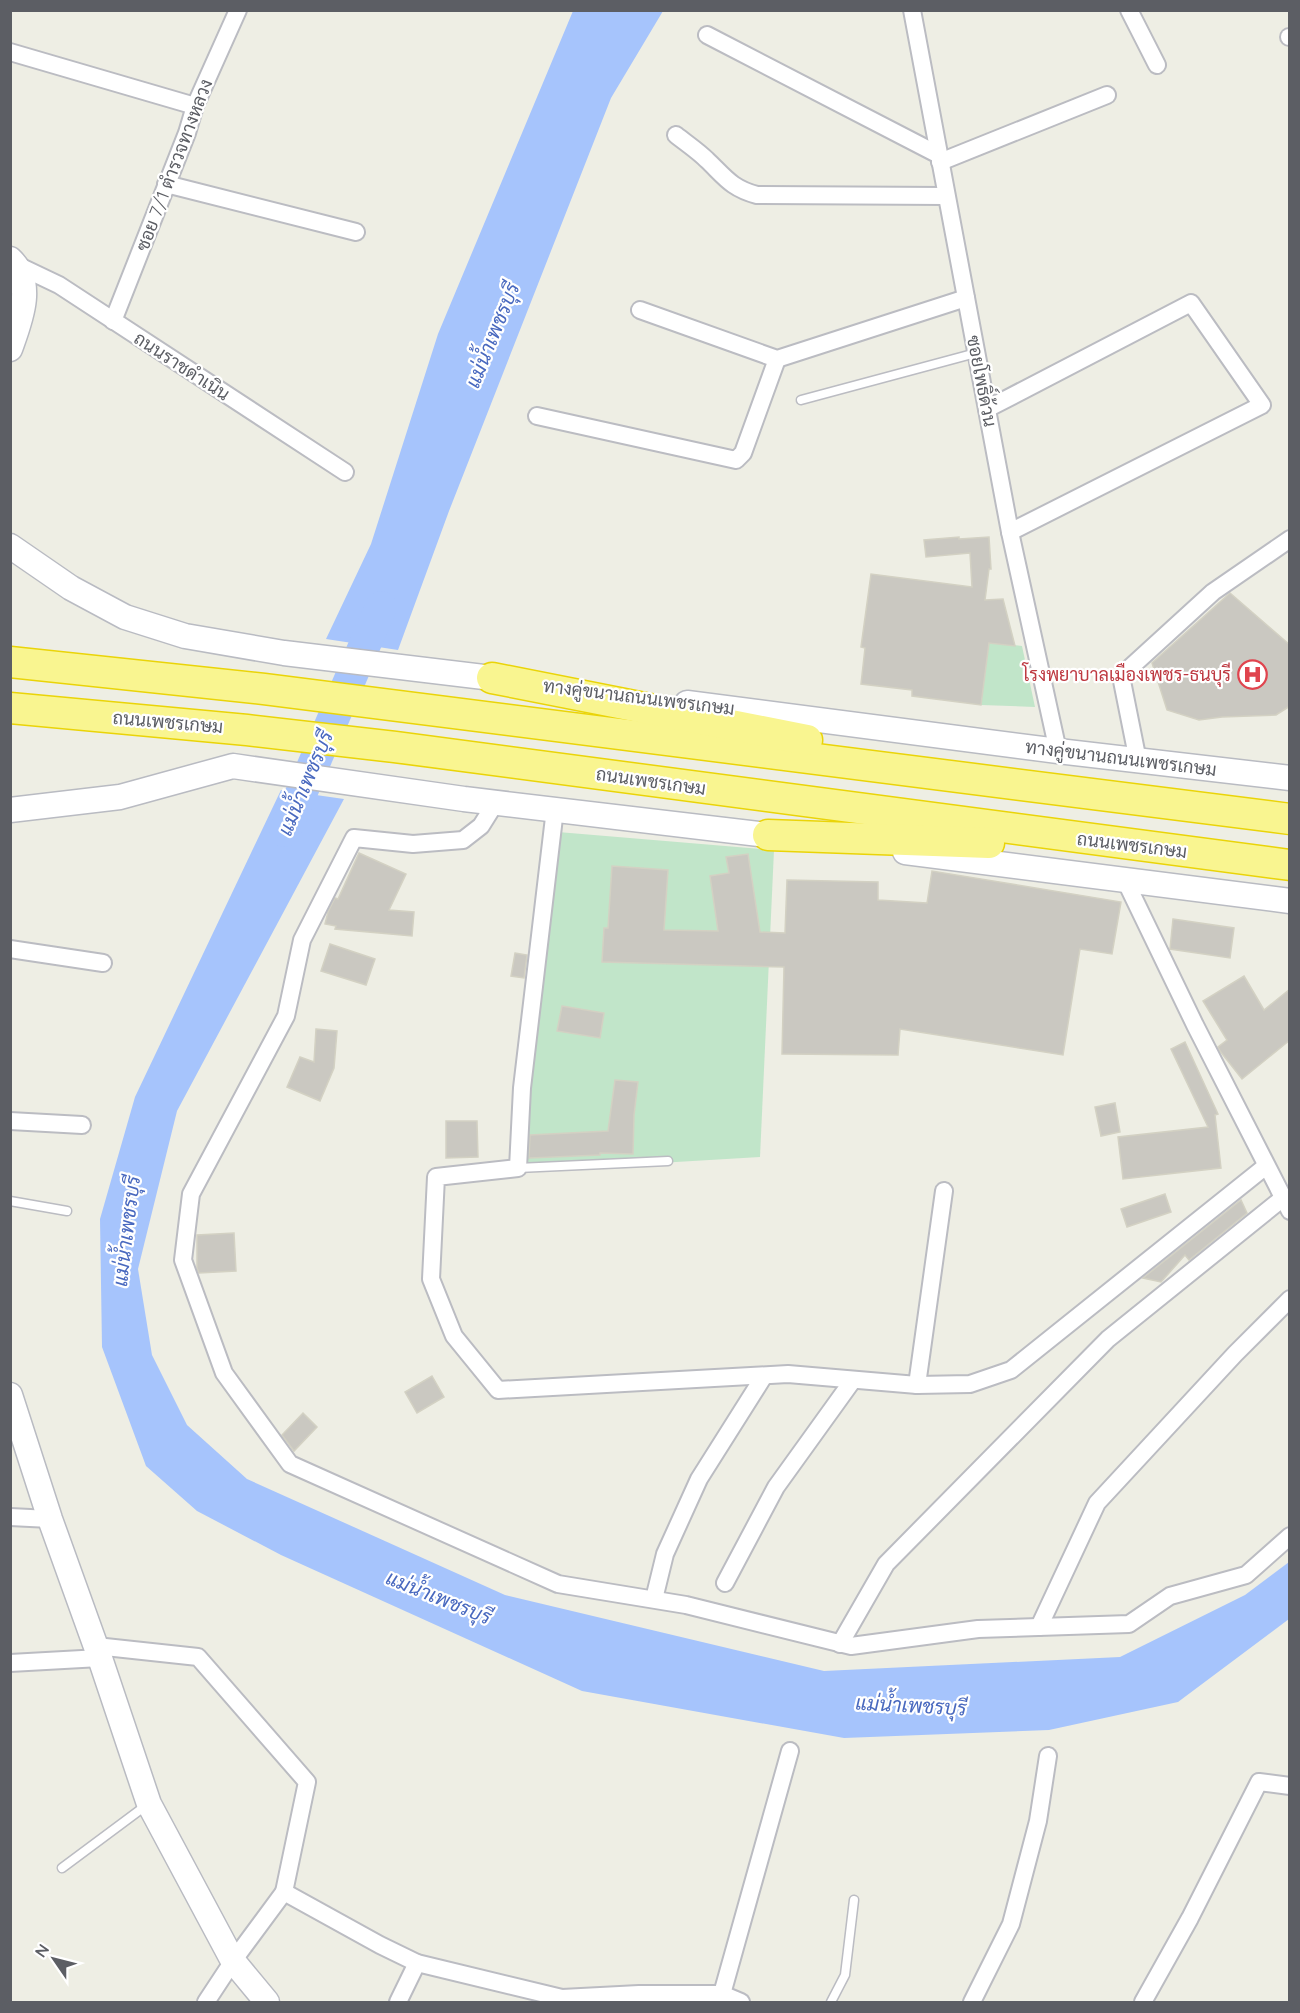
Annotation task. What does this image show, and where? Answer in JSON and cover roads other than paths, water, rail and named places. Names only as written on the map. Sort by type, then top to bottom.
[{"type":"highway","points":[[10,662],[264,689],[1290,819]]},
{"type":"highway","points":[[492,678],[1069,791]]},
{"type":"highway","name":"ถนนเพชรเกษม","points":[[10,708],[247,730],[395,747],[1290,865]]},
{"type":"highway","points":[[768,834],[1172,850]]},
{"type":"main road","name":"ถนนราชดำเนิน","points":[[12,339],[17,297],[25,282],[14,262]]},
{"type":"main road","name":"ทางคู่ขนานถนนเพชรเกษม","points":[[10,546],[71,588],[125,617],[185,636],[284,653],[1138,761],[1290,778]]},
{"type":"main road","points":[[10,810],[120,797],[233,766],[496,802],[768,834],[1290,901]]},
{"type":"main road","points":[[10,1395],[50,1519],[149,1804],[233,1961],[267,2002]]},
{"type":"street","name":"ซอย 7/1 ตำรวจทางหลวง","points":[[113,321],[187,133],[195,106],[238,10]]},
{"type":"street","name":"ซอยโพธิ์ด้วน","points":[[912,10],[1010,532],[1058,751]]},
{"type":"street","points":[[1129,10],[1157,65]]},
{"type":"street","points":[[707,35],[939,158],[1107,95]]},
{"type":"street","points":[[10,52],[195,106]]},
{"type":"street","points":[[676,135],[707,159],[725,179],[741,191],[757,195],[946,196]]},
{"type":"street","points":[[166,184],[356,232]]},
{"type":"street","name":"ถนนราชดำเนิน","points":[[14,262],[59,285],[345,472]]},
{"type":"street","points":[[640,310],[777,359],[966,298]]},
{"type":"street","points":[[987,409],[1191,303],[1262,405],[1010,532]]},
{"type":"street","points":[[537,416],[736,460],[743,453],[777,359]]},
{"type":"street","points":[[1138,761],[1120,676],[1213,592],[1290,539]]},
{"type":"street","points":[[496,802],[482,826],[463,840],[413,844],[354,838],[302,940],[286,1016],[191,1194],[183,1260],[224,1373],[290,1464],[558,1584],[686,1605],[850,1646],[978,1629],[1129,1624],[1170,1596],[1246,1575],[1290,1536]]},
{"type":"street","points":[[555,809],[522,1088],[518,1168],[436,1177],[431,1279],[454,1336],[498,1390],[788,1374],[917,1385],[970,1384],[1011,1370],[1266,1166]]},
{"type":"street","points":[[840,1644],[886,1564],[1108,1338],[1286,1205],[1125,880]]},
{"type":"street","points":[[10,949],[103,963]]},
{"type":"street","points":[[10,1121],[82,1125]]},
{"type":"street","points":[[917,1385],[944,1191]]},
{"type":"street","points":[[1039,1627],[1097,1503],[1227,1362],[1290,1299]]},
{"type":"street","points":[[654,1599],[665,1554],[699,1479],[764,1376]]},
{"type":"street","points":[[725,1583],[776,1487],[853,1380]]},
{"type":"street","points":[[10,1517],[50,1519]]},
{"type":"street","points":[[10,1663],[98,1652],[198,1658],[307,1782],[284,1892],[206,2002]]},
{"type":"street","points":[[722,1994],[790,1751]]},
{"type":"street","points":[[972,2002],[1011,1924],[1038,1821],[1048,1756]]},
{"type":"street","points":[[1143,2002],[1190,1918],[1259,1782],[1290,1786]]},
{"type":"street","points":[[284,1892],[380,1946],[417,1963],[562,1998],[639,1994],[722,1994],[741,2002]]},
{"type":"street","points":[[398,2002],[417,1963]]},
{"type":"lane","points":[[801,400],[976,353]]},
{"type":"lane","points":[[518,1168],[668,1161]]},
{"type":"lane","points":[[10,1201],[67,1211]]},
{"type":"lane","points":[[63,1868],[149,1804]]},
{"type":"lane","points":[[831,2002],[845,1975],[854,1900]]},
{"type":"water","points":[[573,11],[663,11],[611,98],[449,511],[398,650],[326,639],[371,544],[438,334]]},
{"type":"water","points":[[281,790],[344,799],[177,1111],[138,1269],[152,1355],[187,1425],[247,1479],[505,1595],[824,1671],[1120,1657],[1245,1595],[1289,1562],[1289,1619],[1178,1702],[1049,1730],[844,1738],[582,1691],[281,1555],[197,1511],[146,1466],[102,1347],[100,1219],[135,1097]]},
{"type":"waterway","name":"แม่น้ำเพชรบุรี","points":[[285,831],[381,607]]},
{"type":"place","name":"โรงพยาบาลเมืองเพชร-ธนบุรี","points":[[1252,674]]}]
